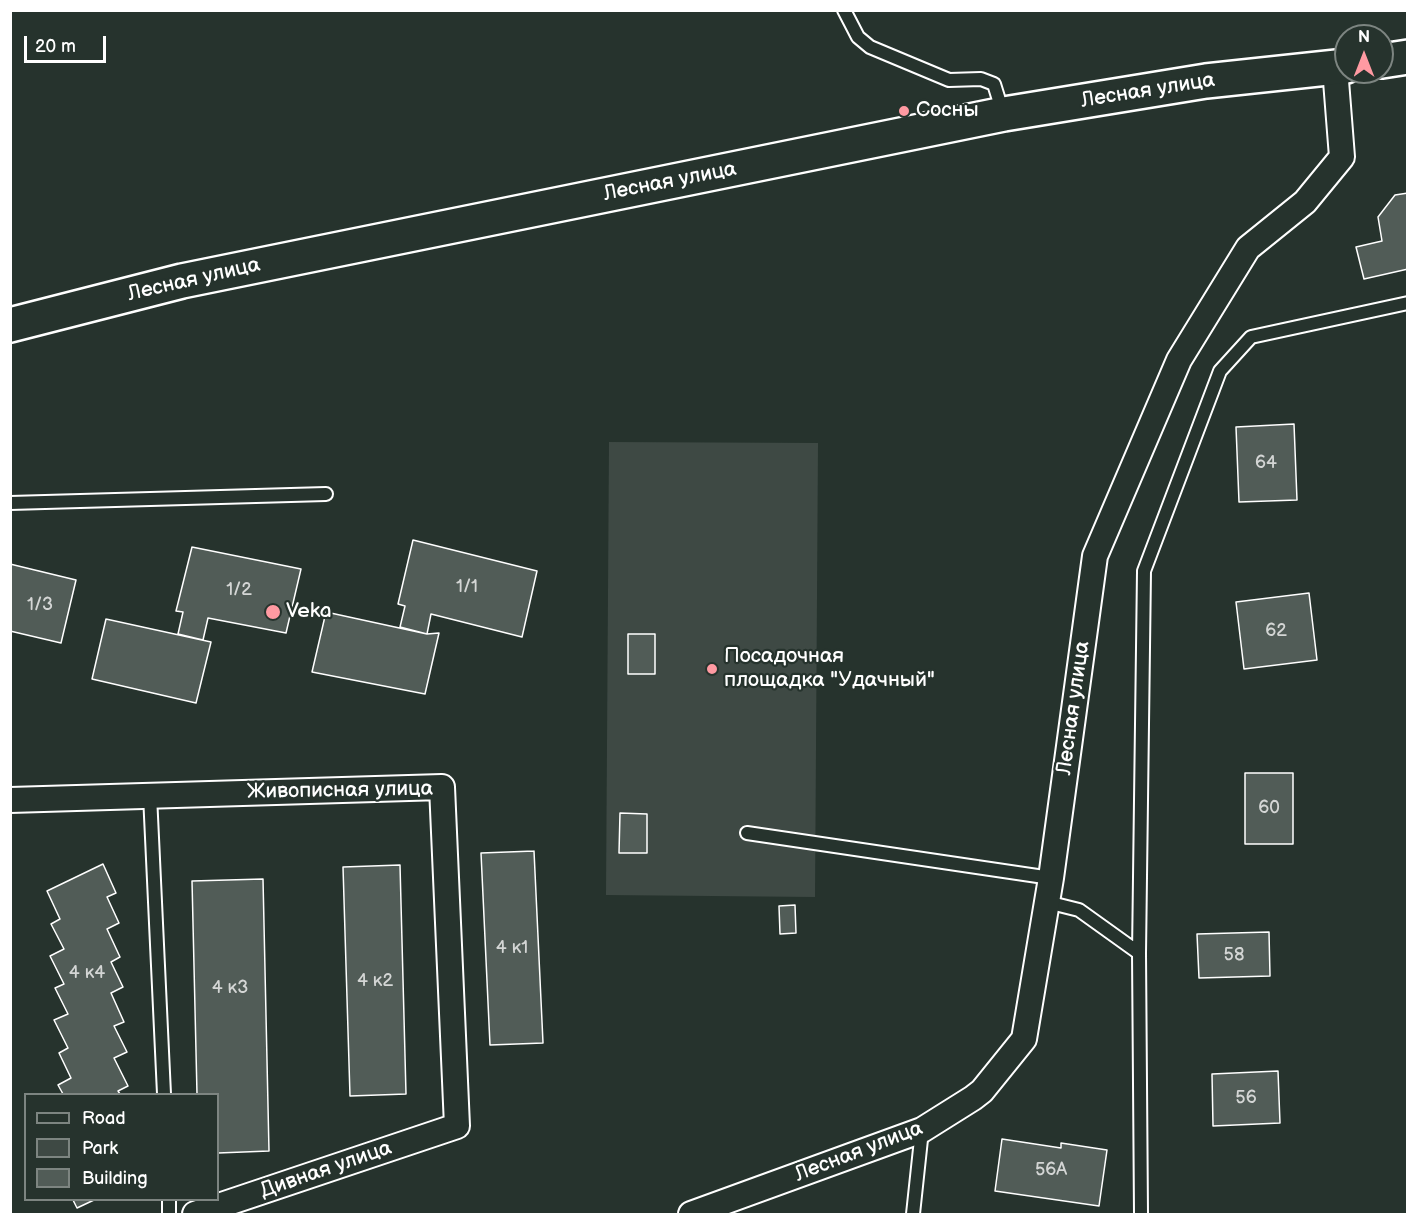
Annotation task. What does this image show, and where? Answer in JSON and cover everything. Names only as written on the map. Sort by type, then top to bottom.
[{"type":"main road","name":"Лесная улица","points":[[10,325],[182,281],[1004,114],[1206,81],[1334,68]]},
{"type":"street","name":"Лесная улица","points":[[691,1215],[922,1130],[982,1090],[1024,1039],[1051,878],[1095,556],[1179,360],[1248,248],[1305,202],[1342,157],[1341,84]]},
{"type":"street","name":"Живописная улица","points":[[10,800],[442,787],[457,1126]]},
{"type":"street","name":"Дивная улица","points":[[195,1215],[457,1126]]},
{"type":"lane","points":[[844,10],[858,37],[870,46],[949,80],[981,79],[994,84],[1004,114]]},
{"type":"lane","points":[[1141,1215],[1139,953],[1144,571],[1220,371],[1251,337],[1407,303]]},
{"type":"lane","points":[[10,503],[326,494]]},
{"type":"lane","points":[[150,795],[164,1093]]},
{"type":"lane","points":[[747,833],[1051,878]]},
{"type":"lane","points":[[1047,902],[1079,910],[1139,953]]},
{"type":"lane","points":[[913,1215],[922,1130]]},
{"type":"green space","name":"Посадочная площадка \"Удачный\"","points":[[609,442],[818,443],[815,897],[606,895]]},
{"type":"building","points":[[1408,193],[1408,269],[1364,279],[1356,247],[1382,241],[1378,217],[1395,195]]},
{"type":"building","points":[[1294,424],[1297,500],[1239,502],[1236,427]]},
{"type":"building","points":[[413,540],[537,571],[522,637],[431,614],[427,634],[400,627],[405,606],[398,604]]},
{"type":"building","points":[[192,547],[301,569],[286,633],[208,618],[203,640],[178,634],[183,612],[176,611]]},
{"type":"building","points":[[10,564],[76,580],[61,643],[10,631]]},
{"type":"building","points":[[1309,593],[1317,660],[1244,669],[1236,602]]},
{"type":"building","points":[[326,612],[427,634],[439,633],[425,694],[312,672]]},
{"type":"building","points":[[106,619],[211,642],[196,703],[92,679]]},
{"type":"building","points":[[628,634],[655,634],[655,674],[628,674]]},
{"type":"building","points":[[1245,773],[1293,773],[1293,844],[1245,844]]},
{"type":"building","points":[[620,813],[647,814],[647,853],[619,853]]},
{"type":"building","points":[[534,851],[543,1043],[490,1045],[481,853]]},
{"type":"building","points":[[103,864],[116,893],[107,897],[119,923],[107,929],[120,957],[111,962],[123,987],[111,993],[124,1022],[114,1026],[127,1052],[114,1058],[128,1086],[118,1091],[119,1093],[62,1093],[58,1085],[71,1078],[59,1053],[68,1048],[54,1020],[68,1014],[55,988],[64,984],[50,956],[64,949],[51,924],[60,919],[47,891]]},
{"type":"building","points":[[400,865],[406,1094],[350,1096],[343,867]]},
{"type":"building","points":[[263,879],[269,1151],[219,1153],[219,1093],[197,1093],[192,881]]},
{"type":"building","points":[[795,905],[796,933],[780,934],[779,906]]},
{"type":"building","points":[[1269,932],[1270,976],[1199,978],[1197,934]]},
{"type":"building","points":[[1278,1071],[1280,1123],[1213,1126],[1212,1074]]},
{"type":"building","points":[[1002,1139],[1061,1148],[1061,1143],[1107,1150],[1099,1206],[995,1191]]},
{"type":"building","points":[[74,1201],[92,1201],[77,1208]]},
{"type":"place","name":"Сосны","points":[[904,111]]},
{"type":"place","name":"Veka","points":[[273,612]]},
{"type":"place","name":"Посадочная площадка \"Удачный\"","points":[[712,669]]}]
